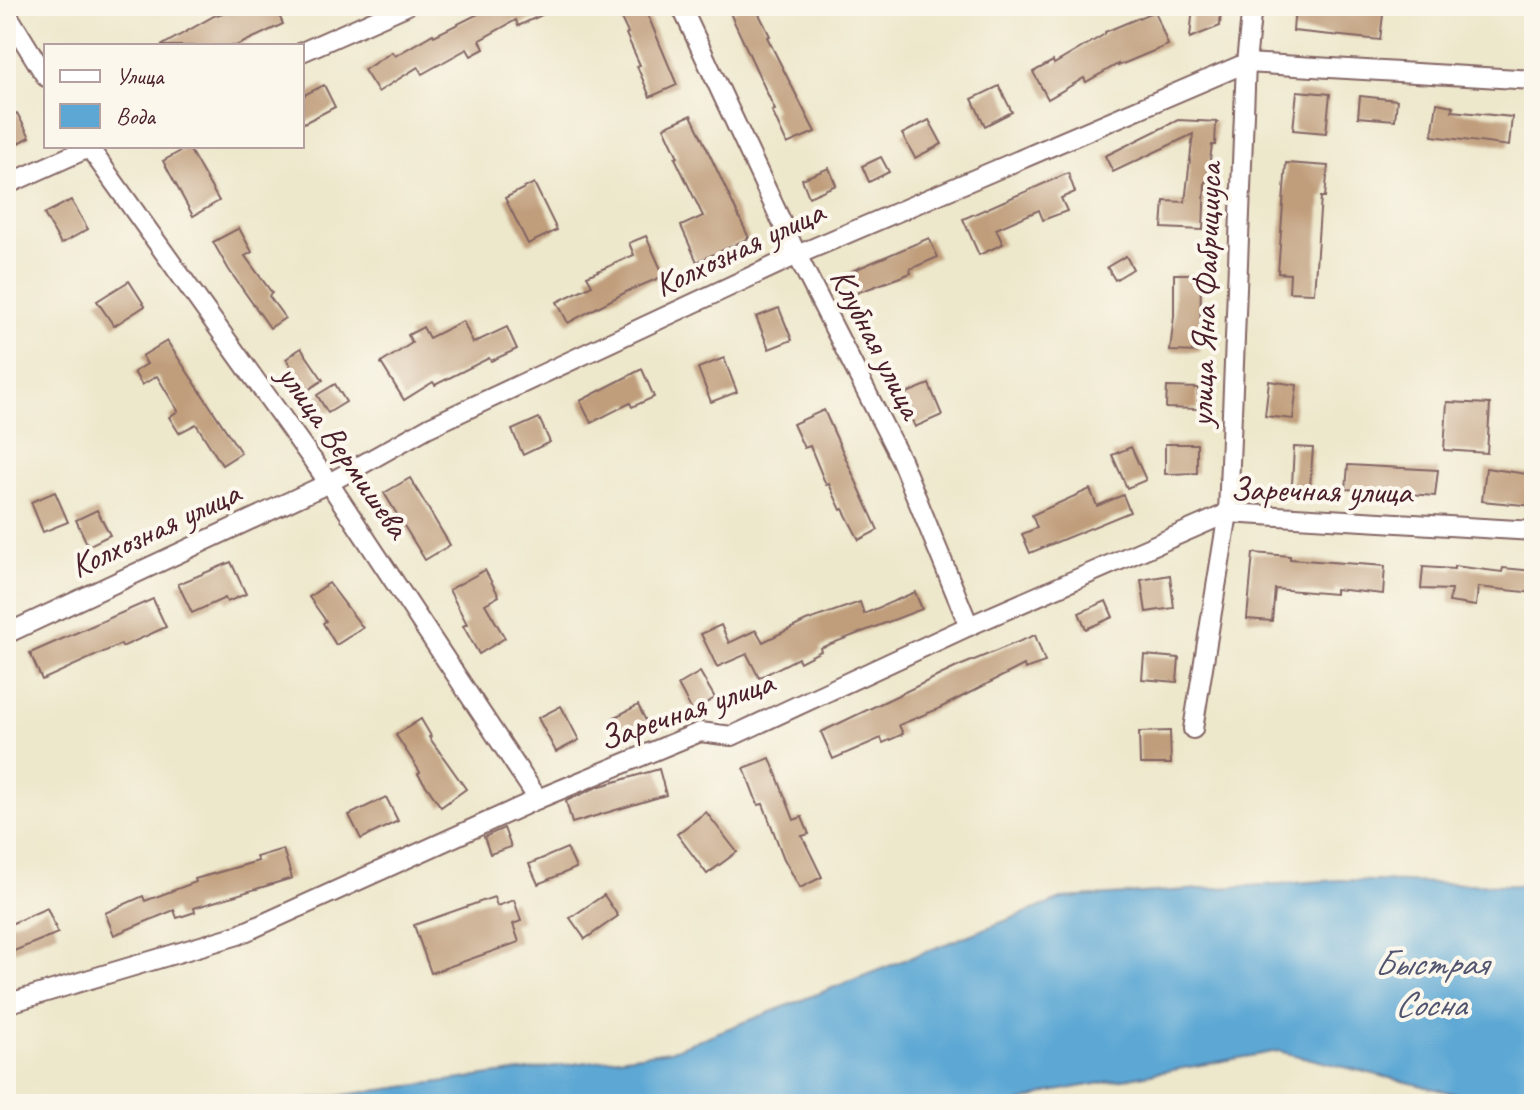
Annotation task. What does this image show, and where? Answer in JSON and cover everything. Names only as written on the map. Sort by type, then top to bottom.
[{"type":"street","points":[[304,51],[406,6]]},
{"type":"street","name":"Клубная улица","points":[[681,6],[797,255],[901,460],[969,626]]},
{"type":"street","name":"улица Яна Фабрициуса","points":[[1193,729],[1228,513],[1246,63],[1252,6]]},
{"type":"street","points":[[6,12],[44,74]]},
{"type":"street","name":"Колхозная улица","points":[[6,634],[329,483],[429,427],[797,255],[1246,63],[1534,80]]},
{"type":"street","points":[[6,185],[88,148]]},
{"type":"street","name":"улица Вермишева","points":[[91,148],[329,483],[538,799]]},
{"type":"street","name":"Заречная улица","points":[[6,1004],[238,935],[538,799],[700,732],[732,736],[969,626],[1228,513],[1534,531]]},
{"type":"water","name":"Быстрая Сосна","points":[[1340,880],[1534,886],[1534,1104],[1501,1104],[1278,1051],[1051,1092],[1014,1104],[277,1104],[670,1051],[1064,898]]},
{"type":"building","points":[[242,6],[275,6],[283,24],[240,44],[165,44],[214,16]]},
{"type":"building","points":[[494,6],[561,6],[518,26],[516,20],[480,40],[484,49],[471,56],[467,49],[422,74],[418,67],[378,92],[364,70],[392,52],[395,56],[433,34]]},
{"type":"building","points":[[615,6],[644,6],[677,85],[650,97],[628,33]]},
{"type":"building","points":[[744,6],[755,6],[770,36],[767,37],[815,132],[787,144],[772,111],[775,110],[730,13]]},
{"type":"building","points":[[1193,6],[1221,6],[1220,26],[1190,38]]},
{"type":"building","points":[[1295,6],[1355,13],[1356,6],[1384,6],[1380,40],[1293,31]]},
{"type":"building","points":[[1155,11],[1168,45],[1118,64],[1086,82],[1084,78],[1048,99],[1033,72],[1053,61],[1054,64],[1105,32]]},
{"type":"building","points":[[324,85],[335,107],[304,123],[304,95]]},
{"type":"building","points":[[999,86],[1012,112],[985,126],[972,99]]},
{"type":"building","points":[[1297,91],[1330,94],[1326,133],[1293,130]]},
{"type":"building","points":[[1360,96],[1397,100],[1395,120],[1358,117]]},
{"type":"building","points":[[1437,103],[1453,106],[1452,111],[1512,117],[1509,146],[1432,136]]},
{"type":"building","points":[[17,113],[30,137],[6,150],[6,119]]},
{"type":"building","points":[[691,115],[749,238],[697,262],[681,226],[703,216],[664,127]]},
{"type":"building","points":[[929,120],[942,144],[915,158],[902,134]]},
{"type":"building","points":[[1178,120],[1219,122],[1216,123],[1215,145],[1212,145],[1205,182],[1203,230],[1162,228],[1164,201],[1185,202],[1193,134],[1113,172],[1105,156]]},
{"type":"building","points":[[189,148],[219,201],[193,216],[163,161]]},
{"type":"building","points":[[881,157],[889,172],[869,182],[862,166]]},
{"type":"building","points":[[1286,163],[1328,166],[1325,197],[1321,197],[1314,293],[1289,292],[1290,274],[1278,273]]},
{"type":"building","points":[[829,168],[836,185],[809,197],[802,179]]},
{"type":"building","points":[[1068,173],[1075,192],[1061,198],[1067,211],[1043,220],[1039,210],[996,229],[1003,244],[979,255],[963,219]]},
{"type":"building","points":[[534,183],[557,230],[528,244],[505,198]]},
{"type":"building","points":[[71,200],[88,229],[61,244],[44,214]]},
{"type":"building","points":[[239,228],[252,252],[245,256],[272,293],[269,296],[285,318],[270,328],[213,242]]},
{"type":"building","points":[[646,236],[664,276],[568,323],[557,302],[592,285],[587,276],[634,255],[629,243]]},
{"type":"building","points":[[929,238],[938,257],[910,269],[911,273],[854,294],[845,274]]},
{"type":"building","points":[[1126,256],[1133,269],[1115,280],[1107,267]]},
{"type":"building","points":[[1174,274],[1201,274],[1200,352],[1170,351]]},
{"type":"building","points":[[129,281],[145,306],[114,326],[97,301]]},
{"type":"building","points":[[779,308],[792,340],[769,349],[756,317]]},
{"type":"building","points":[[463,321],[473,343],[507,327],[517,349],[491,361],[489,358],[435,385],[433,382],[404,400],[381,363],[412,343],[408,335],[423,327],[429,338]]},
{"type":"building","points":[[167,341],[241,453],[222,465],[196,424],[179,433],[169,417],[178,411],[157,376],[142,385],[134,372],[147,364],[142,356]]},
{"type":"building","points":[[301,348],[323,380],[308,390],[286,359]]},
{"type":"building","points":[[724,358],[737,392],[711,402],[698,368]]},
{"type":"building","points":[[642,369],[654,397],[632,407],[630,403],[591,423],[580,401]]},
{"type":"building","points":[[1269,381],[1297,385],[1293,419],[1265,416]]},
{"type":"building","points":[[335,384],[346,402],[328,413],[317,395]]},
{"type":"building","points":[[929,384],[942,415],[915,427],[902,395]]},
{"type":"building","points":[[1167,387],[1198,388],[1198,409],[1166,408]]},
{"type":"building","points":[[1447,402],[1490,404],[1487,453],[1444,450]]},
{"type":"building","points":[[824,410],[878,530],[859,540],[829,484],[826,485],[810,446],[804,448],[793,424]]},
{"type":"building","points":[[539,418],[550,442],[523,455],[512,430]]},
{"type":"building","points":[[1165,444],[1197,444],[1197,473],[1165,474]]},
{"type":"building","points":[[1131,447],[1146,480],[1127,488],[1112,455]]},
{"type":"building","points":[[1294,447],[1313,448],[1310,487],[1292,485]]},
{"type":"building","points":[[1348,465],[1438,470],[1435,496],[1346,489]]},
{"type":"building","points":[[1486,468],[1534,475],[1534,506],[1482,501]]},
{"type":"building","points":[[410,478],[450,545],[425,560],[384,493]]},
{"type":"building","points":[[1090,489],[1097,506],[1123,495],[1130,512],[1030,553],[1022,534],[1037,528],[1032,515]]},
{"type":"building","points":[[55,492],[68,522],[43,532],[31,502]]},
{"type":"building","points":[[97,510],[110,535],[88,546],[76,520]]},
{"type":"building","points":[[1253,553],[1385,566],[1383,594],[1335,589],[1335,594],[1275,589],[1272,621],[1247,619]]},
{"type":"building","points":[[231,562],[246,594],[227,602],[225,598],[192,613],[178,584]]},
{"type":"building","points":[[1454,566],[1502,572],[1503,568],[1534,571],[1534,593],[1478,587],[1476,606],[1449,602],[1451,590],[1421,589],[1423,567],[1454,569]]},
{"type":"building","points":[[485,570],[499,596],[485,604],[505,638],[479,654],[463,626],[467,624],[449,590]]},
{"type":"building","points":[[1170,575],[1174,608],[1146,612],[1141,580]]},
{"type":"building","points":[[329,583],[363,628],[336,645],[323,623],[326,621],[309,597]]},
{"type":"building","points":[[915,592],[922,609],[820,648],[821,651],[800,662],[798,658],[759,678],[747,654],[717,667],[701,634],[721,625],[729,643],[756,630],[763,642],[806,621],[860,602],[864,614]]},
{"type":"building","points":[[153,599],[166,627],[42,680],[30,653]]},
{"type":"building","points":[[1106,601],[1113,617],[1086,629],[1079,613]]},
{"type":"building","points":[[1035,635],[1045,662],[1025,669],[1024,665],[938,709],[899,725],[903,734],[883,743],[881,738],[833,759],[821,732],[957,667]]},
{"type":"building","points":[[1144,655],[1179,658],[1177,682],[1142,679]]},
{"type":"building","points":[[700,672],[715,698],[692,711],[678,685]]},
{"type":"building","points":[[638,705],[650,729],[625,741],[613,718]]},
{"type":"building","points":[[561,706],[579,740],[556,752],[538,718]]},
{"type":"building","points":[[421,719],[429,737],[466,789],[441,807],[396,735]]},
{"type":"building","points":[[1170,731],[1171,764],[1140,764],[1139,732]]},
{"type":"building","points":[[770,758],[794,820],[802,817],[809,834],[802,836],[822,877],[800,888],[784,859],[763,804],[758,805],[744,768]]},
{"type":"building","points":[[659,769],[666,795],[572,823],[566,801],[597,787]]},
{"type":"building","points":[[386,797],[398,821],[361,839],[349,815]]},
{"type":"building","points":[[706,812],[737,852],[707,874],[677,834]]},
{"type":"building","points":[[504,828],[511,847],[490,854],[484,837]]},
{"type":"building","points":[[567,848],[576,868],[538,884],[529,864]]},
{"type":"building","points":[[283,849],[292,878],[194,908],[195,912],[177,918],[174,910],[114,935],[105,913],[143,896],[145,901],[196,882],[195,879],[258,861],[256,857]]},
{"type":"building","points":[[604,895],[618,916],[585,939],[570,918]]},
{"type":"building","points":[[494,897],[497,906],[514,900],[521,921],[513,924],[519,942],[431,973],[414,925]]},
{"type":"building","points":[[47,908],[58,933],[14,951],[6,926]]}]
